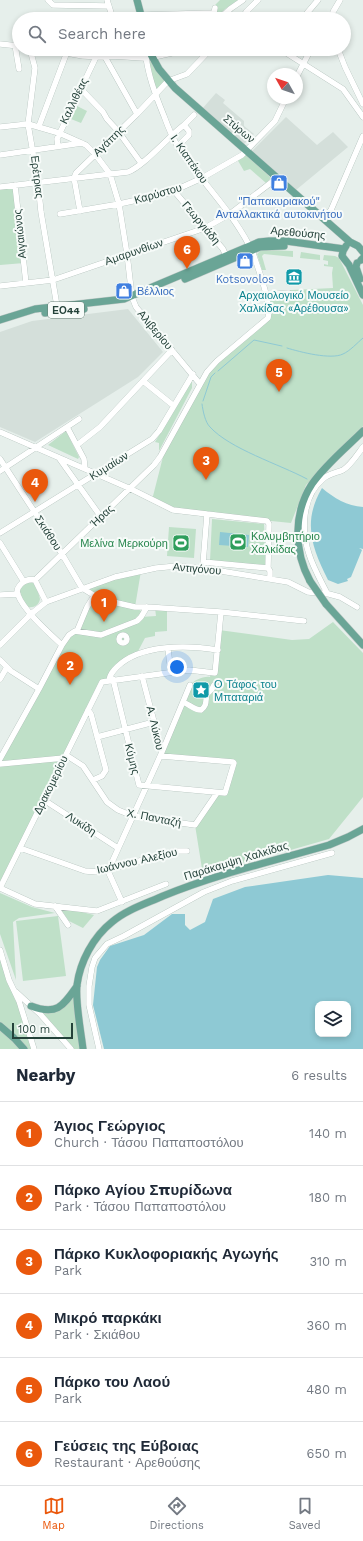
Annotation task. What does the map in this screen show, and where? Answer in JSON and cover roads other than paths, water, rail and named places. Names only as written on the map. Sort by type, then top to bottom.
[{"type":"main road","points":[[137,0],[140,12]]},
{"type":"main road","name":"Στύρων","points":[[151,56],[168,81],[202,113],[353,244]]},
{"type":"main road","name":"Στύρων","points":[[154,57],[159,69]]},
{"type":"main road","name":"Στύρων","points":[[307,205],[344,240],[346,243],[345,248]]},
{"type":"main road","name":"Αρεθούσης","points":[[0,325],[34,314],[115,306],[269,241],[286,241],[345,248]]},
{"type":"main road","points":[[363,290],[356,267],[363,255],[362,249],[353,244],[345,248],[345,260],[363,295]]},
{"type":"main road","name":"Αρεθούσης","points":[[0,320],[20,313],[57,306],[133,299],[226,256],[251,248],[265,246],[287,246],[332,252],[340,254],[345,260]]},
{"type":"main road","name":"ΕΟ44","points":[[345,260],[352,264],[360,260]]},
{"type":"main road","points":[[363,431],[317,478],[308,492],[303,504],[299,522],[298,540],[302,562],[310,581],[326,604],[363,645]]},
{"type":"main road","name":"Παράκαμψη Χαλκίδας","points":[[83,1049],[77,1000],[77,986],[86,956],[98,937],[111,923],[126,913],[205,880],[329,845],[363,829]]},
{"type":"main road","points":[[31,1006],[46,1011],[59,1008],[69,998],[77,986]]},
{"type":"main road","points":[[0,1026],[24,1049]]},
{"type":"street","points":[[227,12],[243,0]]},
{"type":"street","points":[[246,12],[258,0]]},
{"type":"street","points":[[308,12],[318,0]]},
{"type":"street","points":[[333,12],[340,1]]},
{"type":"street","points":[[50,2],[108,3]]},
{"type":"street","points":[[214,12],[215,8]]},
{"type":"street","points":[[0,44],[12,45]]},
{"type":"street","points":[[18,56],[19,69]]},
{"type":"street","name":"Ερέτριας","points":[[32,56],[35,68],[28,124],[57,306]]},
{"type":"street","points":[[39,126],[65,56]]},
{"type":"street","points":[[90,56],[143,58]]},
{"type":"street","name":"Ι. Κιαπέκου","points":[[146,64],[147,56]]},
{"type":"street","points":[[154,57],[158,56]]},
{"type":"street","points":[[168,81],[187,74],[204,56]]},
{"type":"street","points":[[291,56],[343,90],[363,117]]},
{"type":"street","points":[[301,68],[307,56]]},
{"type":"street","points":[[341,56],[363,104]]},
{"type":"street","name":"Καλλιθέας","points":[[58,146],[56,138],[96,57]]},
{"type":"street","points":[[105,57],[137,114]]},
{"type":"street","name":"Ι. Κιαπέκου","points":[[143,58],[171,135],[230,214],[251,248],[267,298],[270,312],[268,318]]},
{"type":"street","name":"Αγάπης","points":[[74,178],[79,170],[137,114],[168,81]]},
{"type":"street","points":[[80,88],[103,112],[141,163]]},
{"type":"street","name":"Καρύστου","points":[[60,214],[119,204],[175,192],[236,159],[275,121],[283,104]]},
{"type":"street","points":[[0,187],[128,172],[141,163],[194,115]]},
{"type":"street","name":"Αλιβερίου","points":[[0,127],[28,124],[39,126],[83,143],[95,154],[110,174],[119,204],[128,254],[133,299],[141,314],[200,384]]},
{"type":"street","points":[[178,146],[189,135],[189,131],[184,125]]},
{"type":"street","points":[[323,217],[331,210],[361,146],[363,136]]},
{"type":"street","points":[[0,155],[83,143]]},
{"type":"street","points":[[74,178],[80,211]]},
{"type":"street","name":"Αμαρυνθίων","points":[[0,286],[53,280],[205,228],[230,214],[277,178]]},
{"type":"street","name":"Αιγαιώνος","points":[[15,185],[26,283]]},
{"type":"street","name":"Γεωργιάδη","points":[[175,192],[223,249],[226,256]]},
{"type":"street","points":[[267,298],[277,294],[289,293]]},
{"type":"street","name":"Ήρας","points":[[36,580],[154,465],[165,449],[200,384],[216,361],[268,318]]},
{"type":"street","points":[[78,445],[100,427],[172,350]]},
{"type":"street","name":"Κυμαίων","points":[[0,533],[155,437],[193,374]]},
{"type":"street","points":[[142,381],[174,406]]},
{"type":"street","points":[[0,471],[79,419]]},
{"type":"street","points":[[67,427],[78,445],[84,459],[85,469]]},
{"type":"street","points":[[0,432],[131,489],[173,510],[267,521],[269,525],[268,568],[270,571],[270,578]]},
{"type":"street","points":[[327,593],[308,551],[305,522],[306,508],[319,482],[326,476],[346,468],[363,447]]},
{"type":"street","points":[[59,458],[101,517]]},
{"type":"street","name":"Σκιάθου","points":[[0,459],[62,554],[82,588]]},
{"type":"street","points":[[207,514],[203,565],[268,568]]},
{"type":"street","points":[[0,543],[24,582]]},
{"type":"street","name":"Αντιγόνου","points":[[0,645],[30,614],[46,602],[115,577],[156,568],[203,565],[270,578],[291,583],[308,592],[327,593],[340,597],[357,607]]},
{"type":"street","points":[[46,602],[36,580],[30,579],[19,587],[18,594],[30,614],[62,645]]},
{"type":"street","points":[[82,588],[104,601],[134,607],[221,612],[304,620]]},
{"type":"street","points":[[0,595],[18,594]]},
{"type":"street","points":[[77,631],[94,596]]},
{"type":"street","points":[[0,759],[69,634],[77,631],[91,637],[101,635],[137,621],[147,607]]},
{"type":"street","points":[[218,650],[188,647],[145,652],[131,657],[115,669],[110,675],[111,680],[189,670],[215,673],[218,650],[221,612]]},
{"type":"street","points":[[118,628],[122,635]]},
{"type":"street","points":[[168,649],[171,672]]},
{"type":"street","points":[[0,679],[2,663],[39,689]]},
{"type":"street","name":"Α. Λύκου","points":[[142,676],[161,754],[234,763],[226,793],[217,793]]},
{"type":"street","name":"Δρακομερίου","points":[[0,888],[102,682],[111,680]]},
{"type":"street","name":"Κύμης","points":[[111,680],[139,785],[217,793]]},
{"type":"street","points":[[183,702],[189,704],[197,710],[201,710],[206,705],[204,693],[212,690],[214,684]]},
{"type":"street","points":[[122,902],[108,871],[189,688],[189,704]]},
{"type":"street","points":[[88,710],[91,714],[106,770],[102,776],[93,780]]},
{"type":"street","points":[[97,737],[154,722]]},
{"type":"street","points":[[0,764],[65,757]]},
{"type":"street","name":"Χ. Πανταζή","points":[[65,757],[79,763],[93,780],[107,802],[118,810],[133,816],[195,824],[217,793]]},
{"type":"street","name":"Λυκίδη","points":[[44,800],[118,848]]},
{"type":"street","name":"Ιωάννου Αλεξίου","points":[[20,848],[85,871],[98,872],[108,871],[177,851],[187,851]]},
{"type":"street","points":[[99,1049],[89,1005],[89,986],[95,958],[107,944],[204,892],[232,881],[332,853]]},
{"type":"street","points":[[0,888],[29,903],[96,911],[166,884]]},
{"type":"street","points":[[55,906],[68,925]]},
{"type":"street","points":[[0,950],[9,980],[19,1001],[34,1049]]},
{"type":"street","points":[[14,990],[55,1030],[71,1049]]},
{"type":"water","points":[[322,488],[341,501],[363,507],[363,549],[359,548],[362,550],[351,577],[347,579],[348,581],[338,584],[328,580],[314,546],[312,535],[312,512]]},
{"type":"water","points":[[220,532],[249,535],[248,547],[219,545]]},
{"type":"water","points":[[328,875],[363,878],[363,1049],[104,1049],[93,1005],[97,967],[110,946],[144,935],[172,914],[185,914],[185,925],[190,930],[205,922],[213,899],[245,887]]},
{"type":"waterway","points":[[287,348],[315,355],[338,356],[348,351],[363,338]]},
{"type":"waterway","points":[[218,371],[254,340],[282,346]]},
{"type":"waterway","points":[[203,401],[211,377],[215,373]]},
{"type":"waterway","points":[[202,404],[207,422],[219,435],[242,449],[307,479]]},
{"type":"place","name":"\"Παπακυριακού\" Ανταλλακτικά αυτοκινήτου","points":[[279,183]]},
{"type":"place","name":"Kotsovolos","points":[[245,261]]},
{"type":"place","name":"Γεύσεις της Εύβοιας","points":[[187,269]]},
{"type":"place","name":"Αρχαιολογικό Μουσείο Χαλκίδας «Αρέθουσα»","points":[[294,277]]},
{"type":"place","name":"Βέλλιος","points":[[124,291]]},
{"type":"place","name":"Πάρκο του Λαού","points":[[279,392]]},
{"type":"place","name":"Πάρκο Κυκλοφοριακής Αγωγής","points":[[206,480]]},
{"type":"place","name":"Μικρό παρκάκι","points":[[35,502]]},
{"type":"place","name":"Κολυμβητήριο Χαλκίδας","points":[[238,542]]},
{"type":"place","name":"Μελίνα Μερκούρη","points":[[181,543]]},
{"type":"place","name":"Άγιος Γεώργιος","points":[[104,622]]},
{"type":"place","name":"Πάρκο Αγίου Σπυρίδωνα","points":[[70,685]]},
{"type":"place","name":"Ο Τάφος του Μπαταριά","points":[[201,690]]}]
